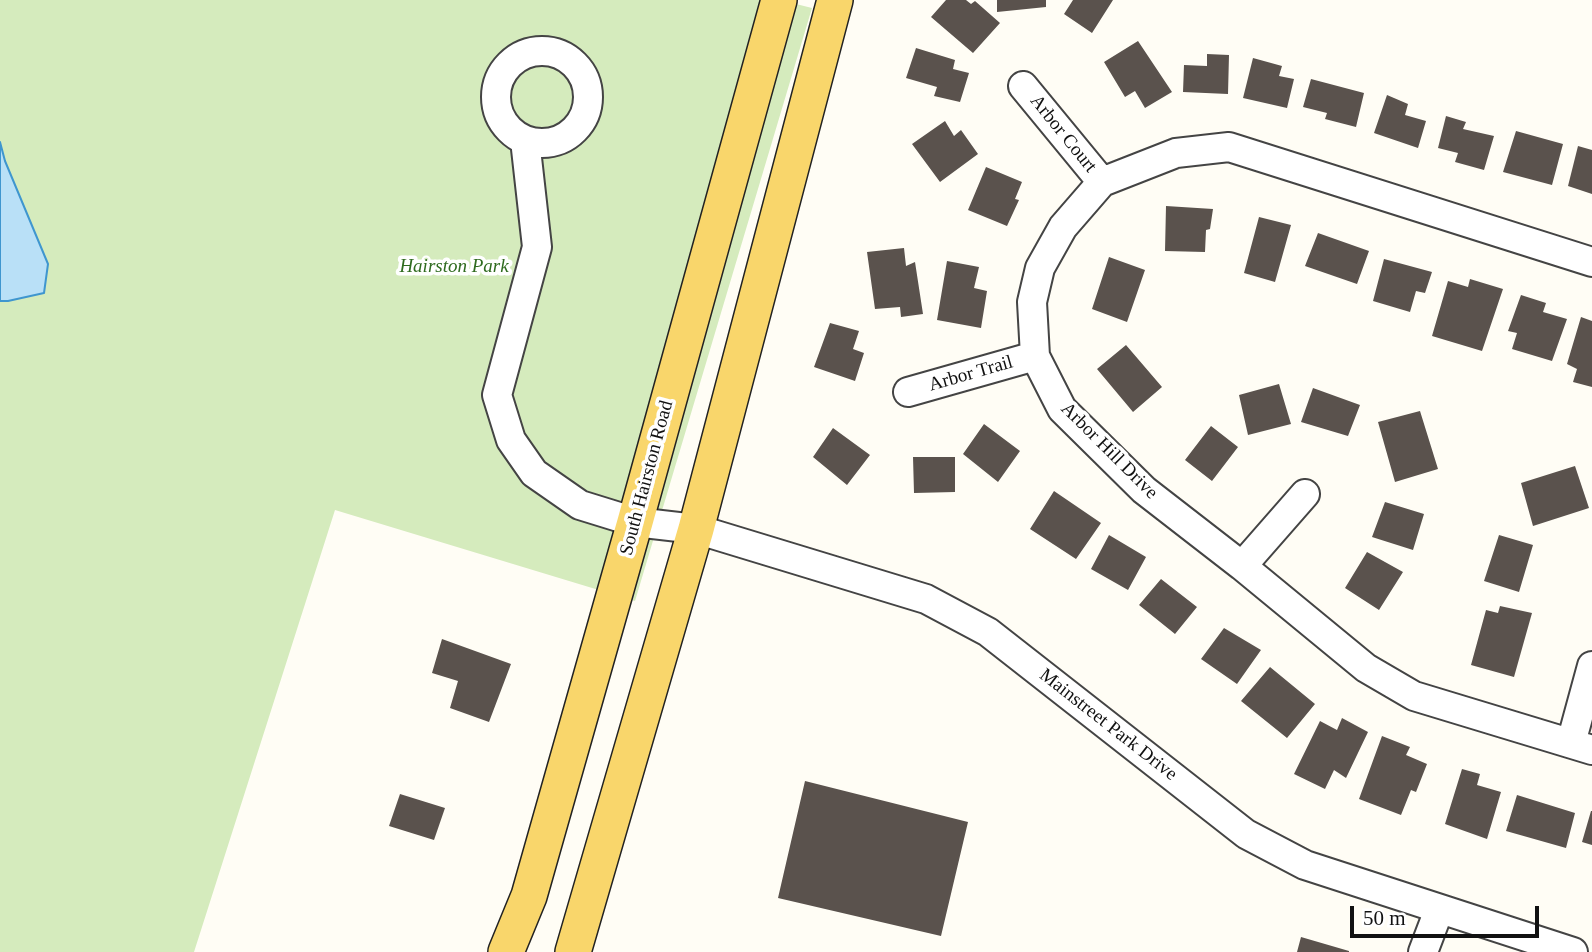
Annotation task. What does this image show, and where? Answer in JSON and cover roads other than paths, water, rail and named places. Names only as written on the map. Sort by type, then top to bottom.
[{"type":"main road","name":"South Hairston Road","points":[[506,952],[529,896],[779,0]]},
{"type":"main road","points":[[573,952],[696,529],[835,0]]},
{"type":"street","name":"Arbor Court","points":[[1023,86],[1102,182]]},
{"type":"street","name":"Mainstreet Park Drive","points":[[525,140],[537,247],[497,395],[511,440],[534,473],[580,505],[635,522],[696,529],[926,599],[988,632],[1246,834],[1305,865],[1573,952]]},
{"type":"street","name":"Arbor Hill Drive","points":[[1581,746],[1413,696],[1366,668],[1242,566],[1144,491],[1062,409],[1035,356],[1032,302],[1040,268],[1063,227],[1102,182],[1176,153],[1229,147],[1592,262]]},
{"type":"street","name":"Arbor Trail","points":[[908,391],[1035,356]]},
{"type":"street","points":[[1242,566],[1305,494]]},
{"type":"street","points":[[1581,746],[1592,666]]},
{"type":"street","points":[[1423,952],[1439,910]]},
{"type":"water","points":[[0,142],[5,161],[48,264],[44,293],[8,301],[0,301]]},
{"type":"park label","name":"Hairston Park","points":[[454,267]]}]
